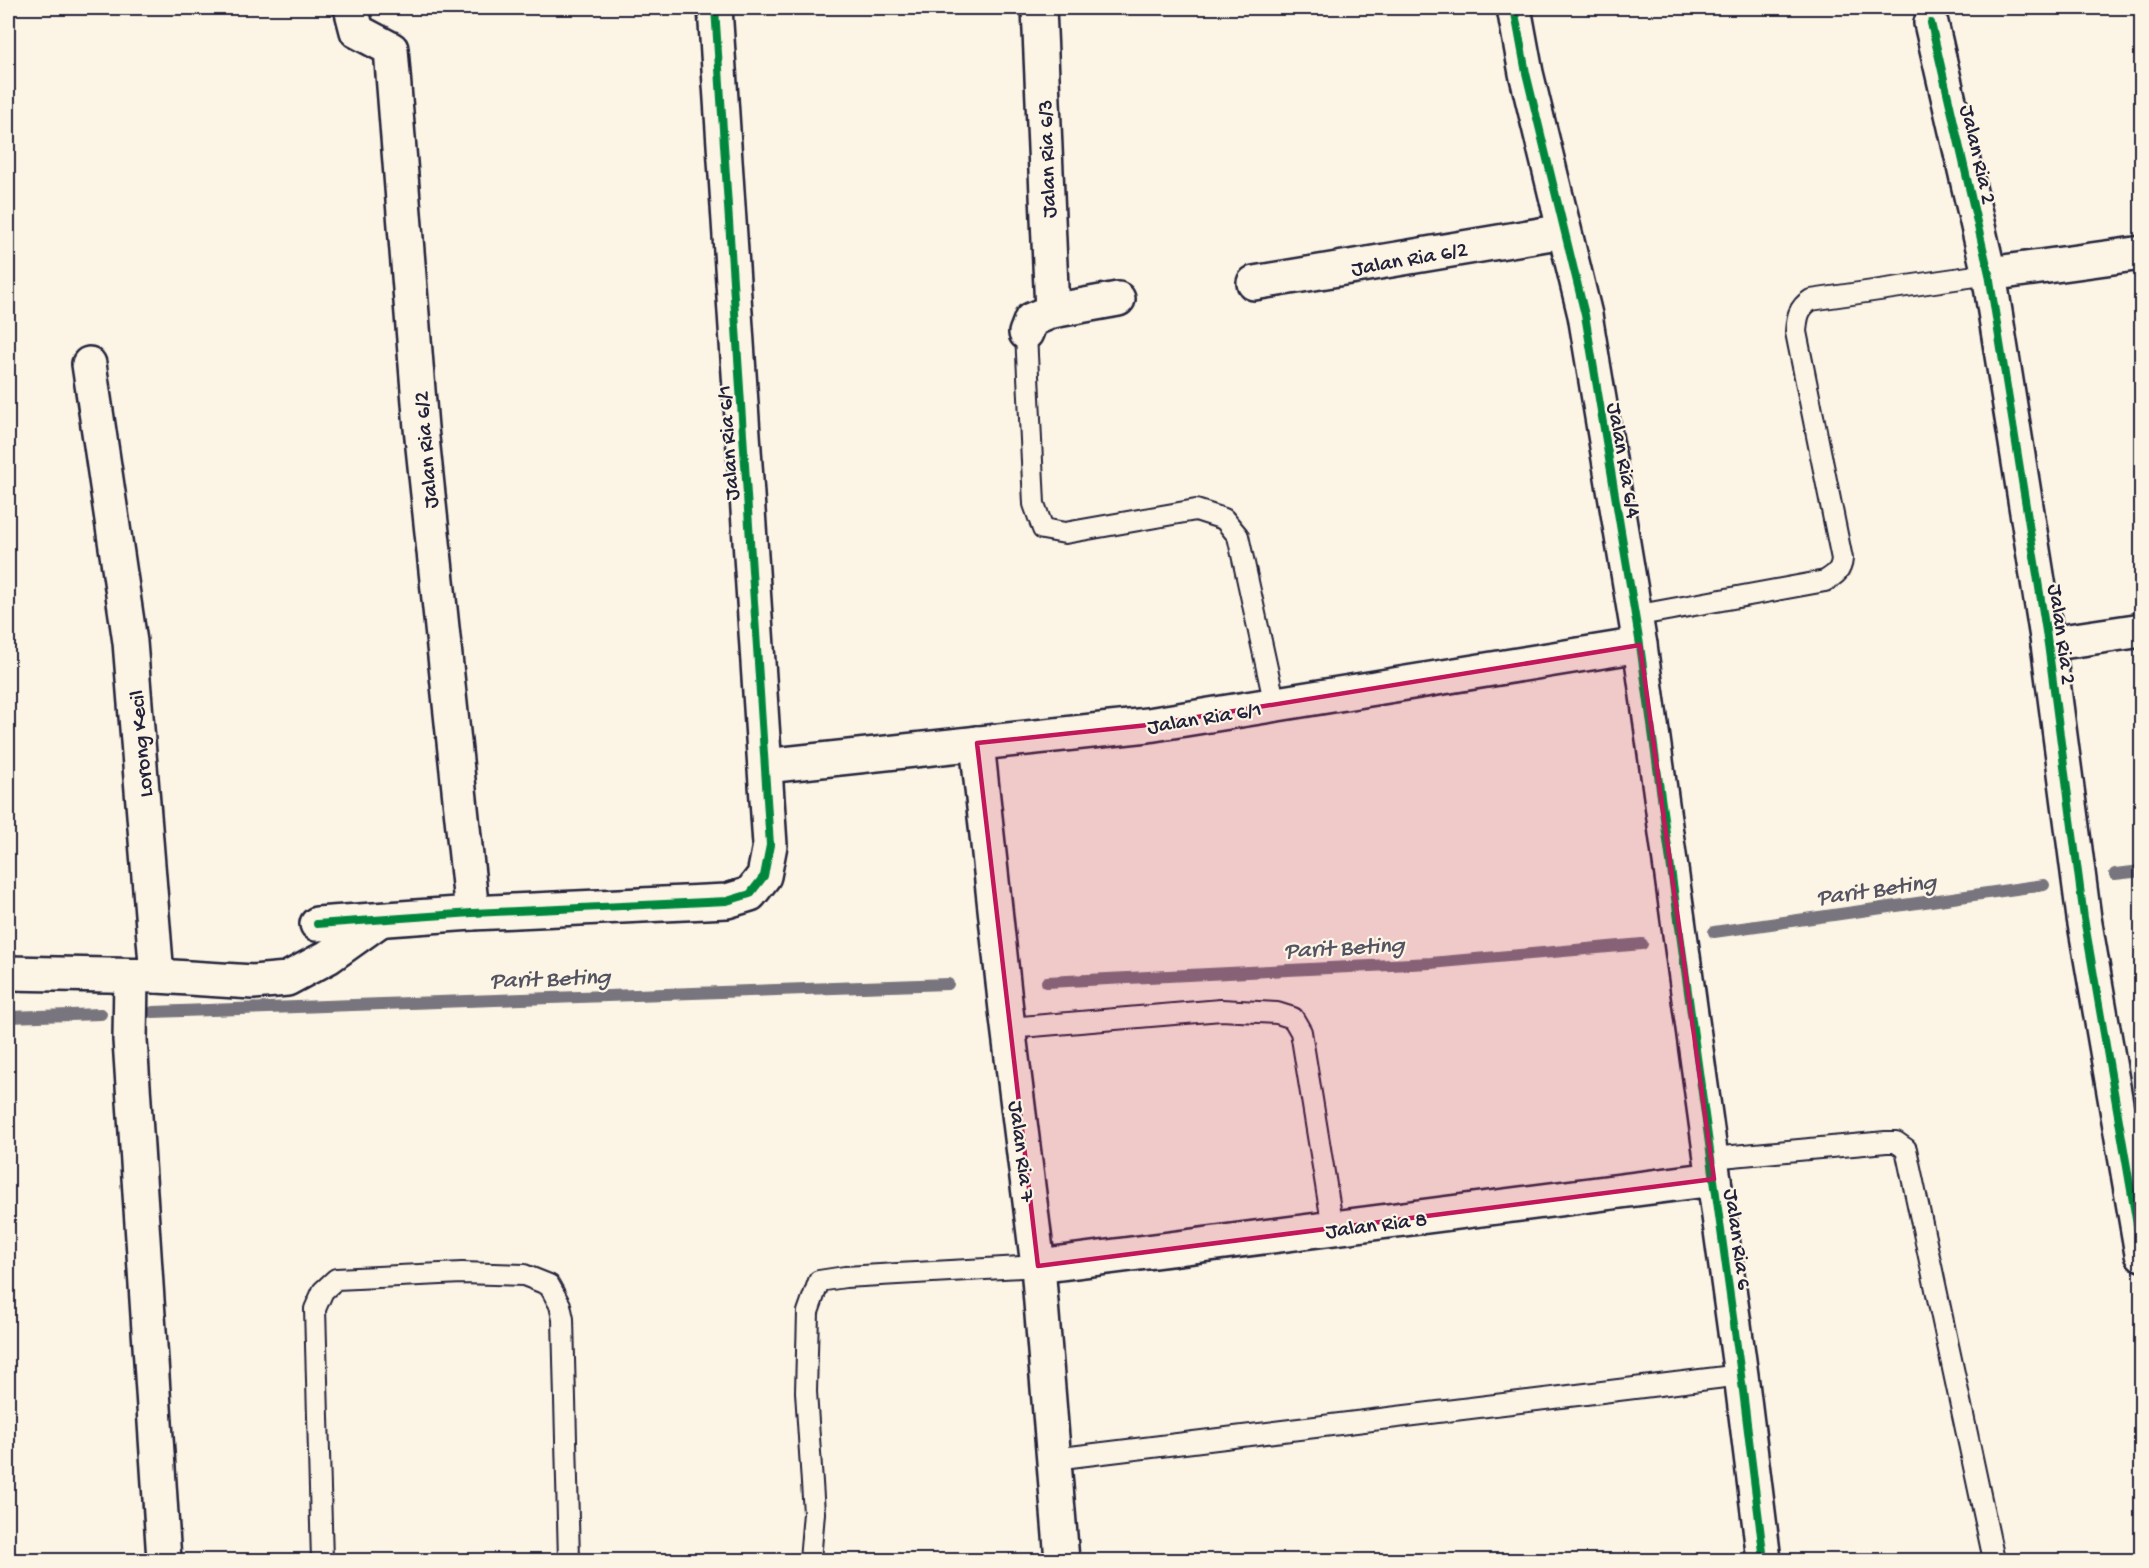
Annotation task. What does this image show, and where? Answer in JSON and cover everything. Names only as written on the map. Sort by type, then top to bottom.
[{"type":"street","name":"Jalan Ria 6/2","points":[[351,8],[357,31],[391,49],[421,428],[472,913]]},
{"type":"street","name":"Jalan Ria 6/1","points":[[472,913],[727,901],[750,894],[764,876],[770,845],[715,8]]},
{"type":"street","name":"Jalan Ria 6/3","points":[[1039,8],[1052,311]]},
{"type":"street","name":"Jalan Ria 6/4","points":[[1514,8],[1526,73],[1585,315],[1637,631],[1679,922]]},
{"type":"street","name":"Jalan Ria 2","points":[[1931,22],[1989,274],[2048,644],[2084,918],[2130,1124],[2142,1254]]},
{"type":"street","name":"Jalan Ria 6/2","points":[[1254,283],[1564,231]]},
{"type":"street","points":[[1989,274],[2142,253]]},
{"type":"street","points":[[1026,333],[1031,320],[1052,311],[1118,299]]},
{"type":"street","name":"Lorong Kecil","points":[[89,364],[130,642],[139,986],[130,1040],[164,1560]]},
{"type":"street","points":[[2048,644],[2142,630]]},
{"type":"street","name":"Jalan Ria 6/1","points":[[765,766],[1148,725],[1275,705],[1637,631]]},
{"type":"street","name":"Jalan Ria 7","points":[[976,743],[1038,1266],[1062,1560]]},
{"type":"street","points":[[316,924],[472,913]]},
{"type":"street","points":[[8,973],[139,986],[287,979],[328,957],[382,919]]},
{"type":"street","name":"Jalan Ria 6","points":[[1679,922],[1683,968],[1741,1375],[1764,1560]]},
{"type":"street","name":"Jalan Ria 8","points":[[1038,1266],[1333,1228],[1712,1169]]},
{"type":"lane","points":[[1637,631],[1825,580],[1837,574],[1841,567],[1842,559],[1796,332],[1797,318],[1802,305],[1811,300],[1989,274]]},
{"type":"lane","points":[[1026,333],[1034,504],[1043,528],[1065,533],[1196,510],[1224,519],[1238,536],[1275,705]]},
{"type":"lane","points":[[1007,1019],[1221,1010],[1277,1013],[1293,1018],[1302,1032],[1333,1228]]},
{"type":"lane","points":[[1712,1169],[1886,1142],[1896,1142],[1906,1149],[1994,1560]]},
{"type":"lane","points":[[810,1560],[814,1513],[806,1392],[808,1312],[819,1281],[845,1276],[1038,1266]]},
{"type":"lane","points":[[322,1560],[315,1309],[323,1291],[336,1279],[462,1273],[524,1275],[549,1284],[560,1305],[563,1319],[569,1560]]},
{"type":"lane","points":[[1054,1459],[1741,1375]]},
{"type":"highlighted area","points":[[1640,645],[1714,1179],[1038,1266],[977,743],[1148,725]]},
{"type":"waterway","name":"Parit Beting","points":[[2115,874],[2142,871]]},
{"type":"waterway","name":"Parit Beting","points":[[1714,932],[2044,885]]},
{"type":"waterway","name":"Parit Beting","points":[[1047,982],[1431,963],[1642,944]]},
{"type":"waterway","name":"Parit Beting","points":[[153,1012],[948,984]]},
{"type":"waterway","name":"Parit Beting","points":[[8,1017],[101,1014]]},
{"type":"cycle path","points":[[317,924],[472,913],[727,901],[750,894],[764,876],[770,845],[715,8]]},
{"type":"cycle path","points":[[1514,8],[1526,73],[1585,315],[1640,645],[1741,1375],[1764,1560]]},
{"type":"cycle path","points":[[1931,23],[1989,274],[2048,644],[2084,918],[2142,1254]]}]
